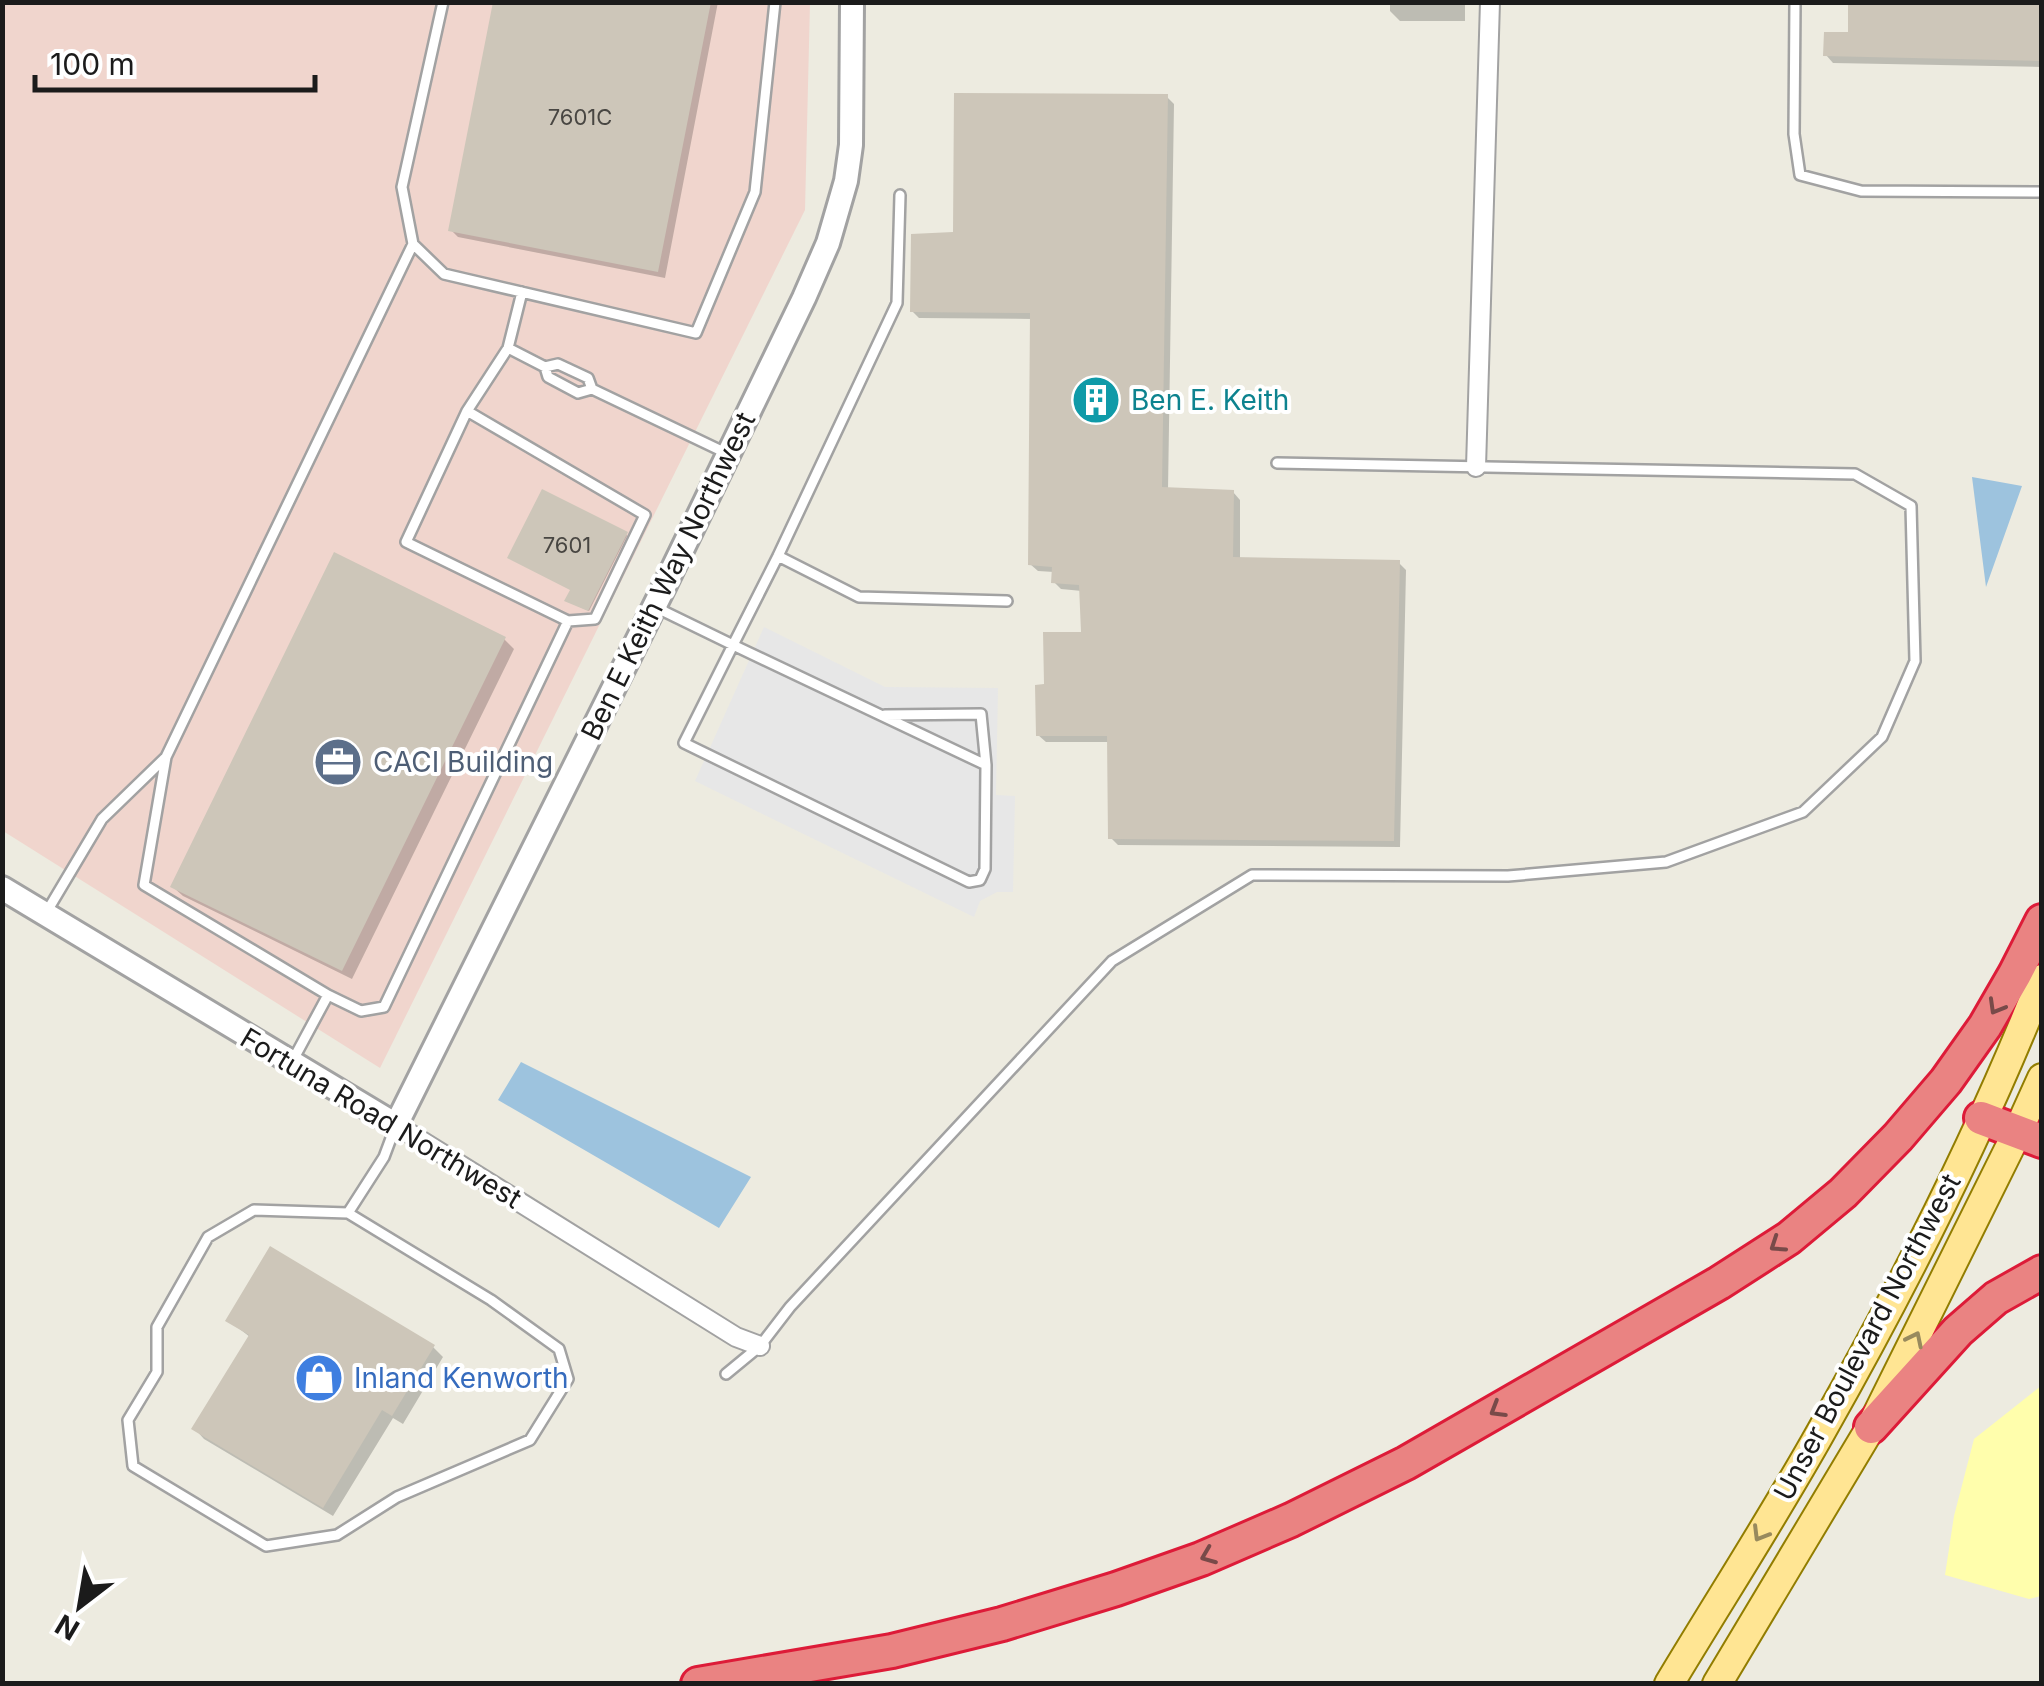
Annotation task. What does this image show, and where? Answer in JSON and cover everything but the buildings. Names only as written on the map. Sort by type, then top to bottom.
[{"type":"highway","points":[[698,1684],[892,1652],[1097,1595],[1201,1560],[1406,1464],[1719,1283],[1788,1238],[1843,1194],[1946,1082],[1985,1026],[2042,921]]},
{"type":"highway","points":[[1981,1118],[2030,1136]]},
{"type":"highway","points":[[1872,1427],[1958,1331],[1996,1298],[2042,1272]]},
{"type":"main road","name":"Unser Boulevard Northwest","points":[[1669,1684],[1822,1430],[1920,1246],[2042,979]]},
{"type":"main road","name":"Unser Boulevard Northwest","points":[[1718,1684],[1872,1427],[2030,1136],[2042,1078]]},
{"type":"street","name":"Ben E Keith Way Northwest","points":[[396,1125],[804,298],[839,212],[851,145],[852,2]]},
{"type":"street","points":[[1476,467],[1490,2]]},
{"type":"street","name":"Fortuna Road Northwest","points":[[2,888],[396,1125],[736,1337],[760,1346]]},
{"type":"lane","points":[[443,2],[402,188],[413,244],[444,274],[696,333],[754,192],[775,2]]},
{"type":"lane","points":[[1795,2],[1794,134],[1800,175],[1860,191],[2042,192]]},
{"type":"lane","points":[[881,715],[981,714],[986,765],[985,869],[980,880],[969,882],[684,744],[897,304],[900,194]]},
{"type":"lane","points":[[413,244],[166,757],[144,885],[328,996],[362,1011],[384,1008],[568,622]]},
{"type":"lane","points":[[467,412],[646,516],[595,619],[568,622],[406,542],[467,412],[508,348],[522,292]]},
{"type":"lane","points":[[508,348],[545,366],[558,364],[588,378],[592,389]]},
{"type":"lane","points":[[545,366],[548,377],[578,392],[592,389],[728,454]]},
{"type":"lane","points":[[726,1374],[760,1346],[804,1292],[1112,961],[1252,875],[1508,876],[1666,862],[1803,812],[1882,737],[1915,662],[1911,506],[1854,474],[1277,463]]},
{"type":"lane","points":[[778,556],[859,597],[1006,601]]},
{"type":"lane","points":[[654,606],[986,765]]},
{"type":"lane","points":[[45,914],[102,819],[166,757]]},
{"type":"lane","points":[[292,1063],[328,996]]},
{"type":"lane","points":[[348,1214],[384,1157],[396,1125]]},
{"type":"lane","points":[[254,1210],[348,1214],[492,1300],[560,1349],[568,1379],[530,1440],[397,1496],[338,1535],[266,1546],[133,1466],[128,1420],[157,1372],[157,1326],[208,1236],[254,1210]]},
{"type":"shaded area","points":[[2,3],[810,3],[805,210],[380,1068],[3,831]]},
{"type":"shaded area","points":[[764,627],[885,687],[998,688],[996,795],[1015,796],[1013,892],[997,892],[980,901],[974,917],[695,781]]},
{"type":"sand","points":[[2041,1386],[2041,1596],[2029,1599],[1945,1575],[1954,1516],[1974,1439]]},
{"type":"water","points":[[1972,477],[2022,486],[1986,587]]},
{"type":"water","points":[[521,1062],[751,1177],[719,1228],[498,1100]]},
{"type":"place","name":"Ben E. Keith","points":[[1096,400]]},
{"type":"place","name":"CACI Building","points":[[338,762]]},
{"type":"place","name":"Inland Kenworth","points":[[319,1378]]}]
